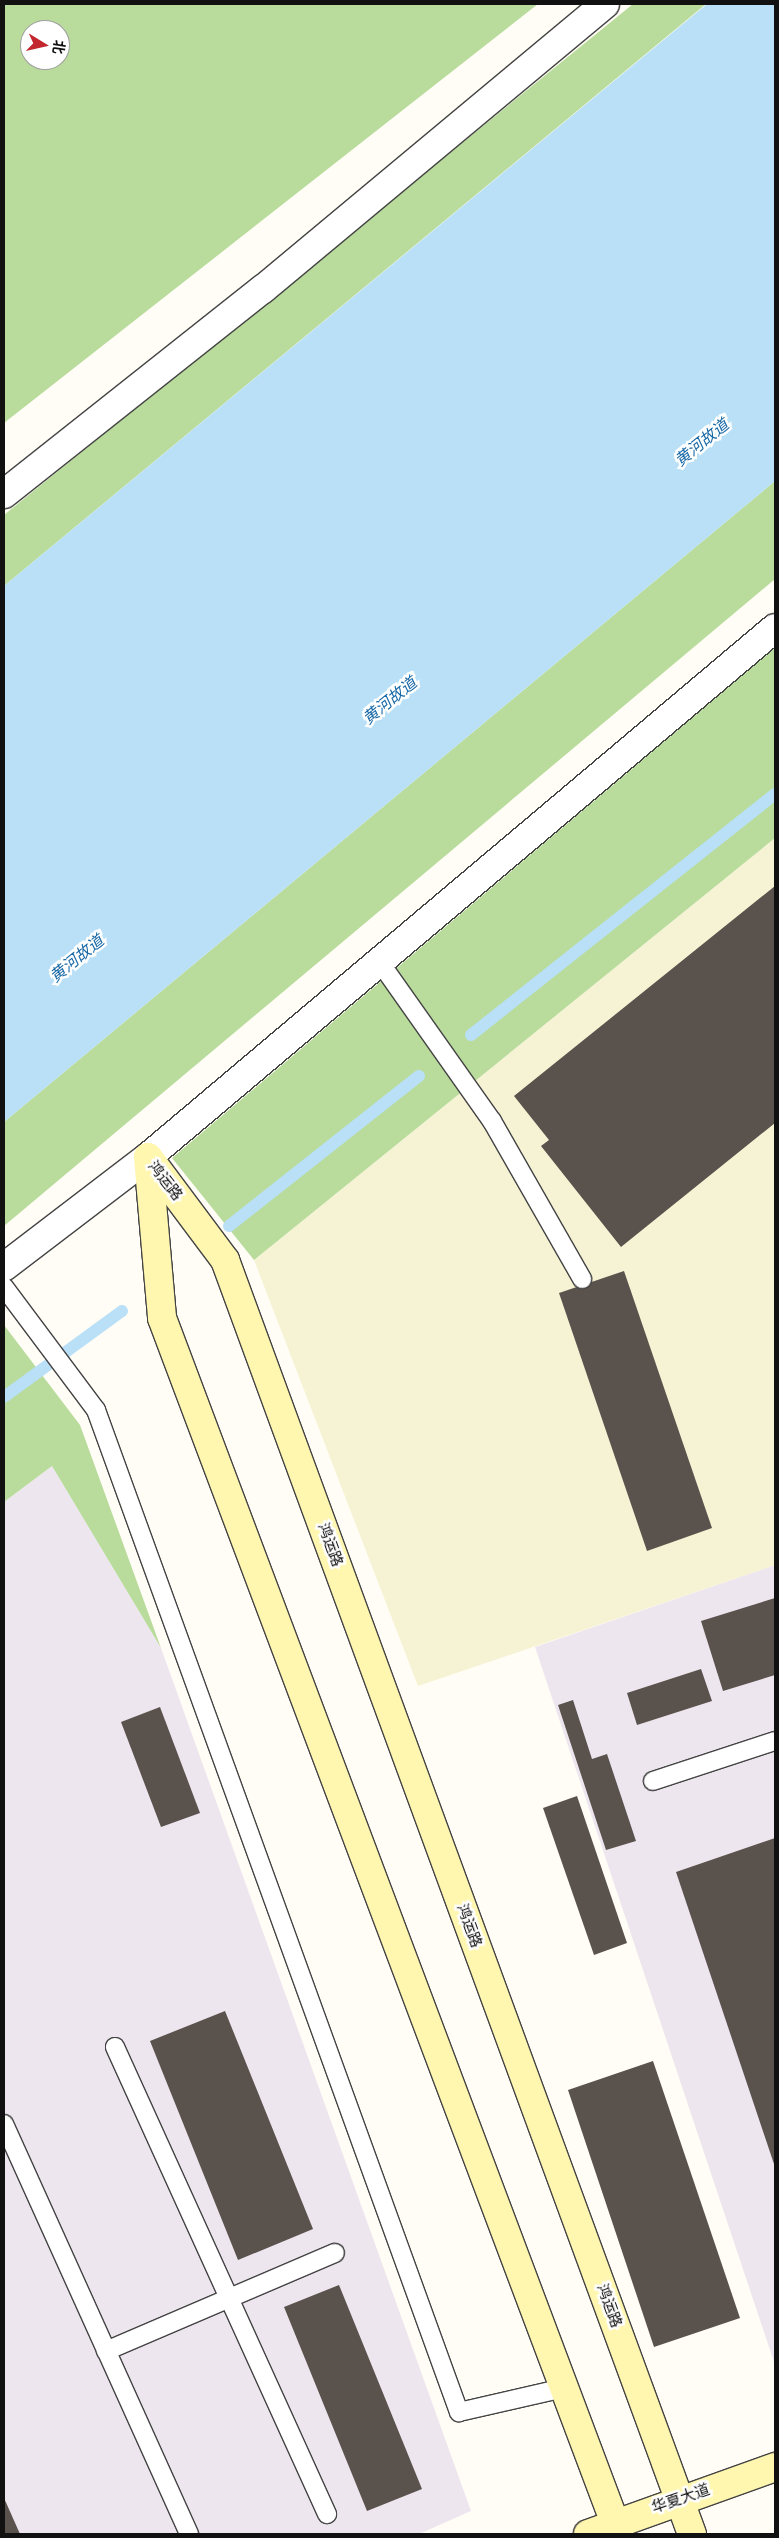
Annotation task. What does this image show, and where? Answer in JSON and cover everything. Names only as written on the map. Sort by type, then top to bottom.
[{"type":"street","points":[[4,494],[263,289],[605,4]]},
{"type":"street","points":[[4,1267],[148,1157],[775,628]]},
{"type":"street","name":"鸿运路","points":[[148,1157],[162,1318],[616,2528]]},
{"type":"street","name":"鸿运路","points":[[148,1157],[225,1260],[692,2534]]},
{"type":"street","name":"华夏大道","points":[[588,2534],[616,2528],[680,2499],[775,2467]]},
{"type":"lane","points":[[379,961],[492,1121],[582,1279]]},
{"type":"lane","points":[[4,1287],[96,1410],[459,2412],[564,2388]]},
{"type":"lane","points":[[653,1781],[775,1741]]},
{"type":"lane","points":[[115,2047],[327,2514]]},
{"type":"lane","points":[[4,2124],[189,2534]]},
{"type":"lane","points":[[106,2352],[335,2252]]},
{"type":"shaded area","points":[[775,838],[775,1565],[418,1686],[254,1260]]},
{"type":"shaded area","points":[[52,1466],[161,1648],[471,2511],[419,2534],[4,2534],[4,1502]]},
{"type":"shaded area","points":[[775,1565],[775,2365],[535,1647]]},
{"type":"green space","points":[[4,4],[538,4],[4,423]]},
{"type":"green space","points":[[633,4],[706,4],[4,586],[4,515]]},
{"type":"green space","points":[[775,481],[775,579],[4,1226],[4,1122]]},
{"type":"green space","points":[[775,648],[775,838],[254,1260],[172,1158]]},
{"type":"green space","points":[[4,1325],[80,1425],[161,1648],[52,1466],[4,1502]]},
{"type":"water","name":"黄河故道","points":[[707,4],[775,4],[775,481],[4,1122],[4,586]]},
{"type":"building","points":[[775,886],[775,1123],[621,1247],[541,1146],[549,1140],[514,1096]]},
{"type":"building","points":[[624,1271],[712,1528],[647,1551],[559,1293]]},
{"type":"building","points":[[775,1598],[775,1675],[723,1691],[701,1621]]},
{"type":"building","points":[[701,1669],[712,1701],[637,1725],[627,1693]]},
{"type":"building","points":[[573,1700],[592,1759],[607,1754],[636,1841],[606,1850],[558,1705]]},
{"type":"building","points":[[160,1707],[200,1813],[161,1827],[121,1722]]},
{"type":"building","points":[[577,1796],[627,1943],[594,1955],[543,1808]]},
{"type":"building","points":[[775,1838],[775,2167],[676,1872]]},
{"type":"building","points":[[225,2011],[313,2229],[238,2260],[150,2041]]},
{"type":"building","points":[[653,2061],[740,2318],[654,2347],[568,2090]]},
{"type":"building","points":[[339,2285],[422,2489],[367,2511],[284,2307]]},
{"type":"building","points":[[4,2498],[20,2534],[4,2534]]},
{"type":"waterway","points":[[471,1035],[775,794]]},
{"type":"waterway","points":[[229,1226],[419,1076]]},
{"type":"waterway","points":[[4,1397],[122,1311]]}]
